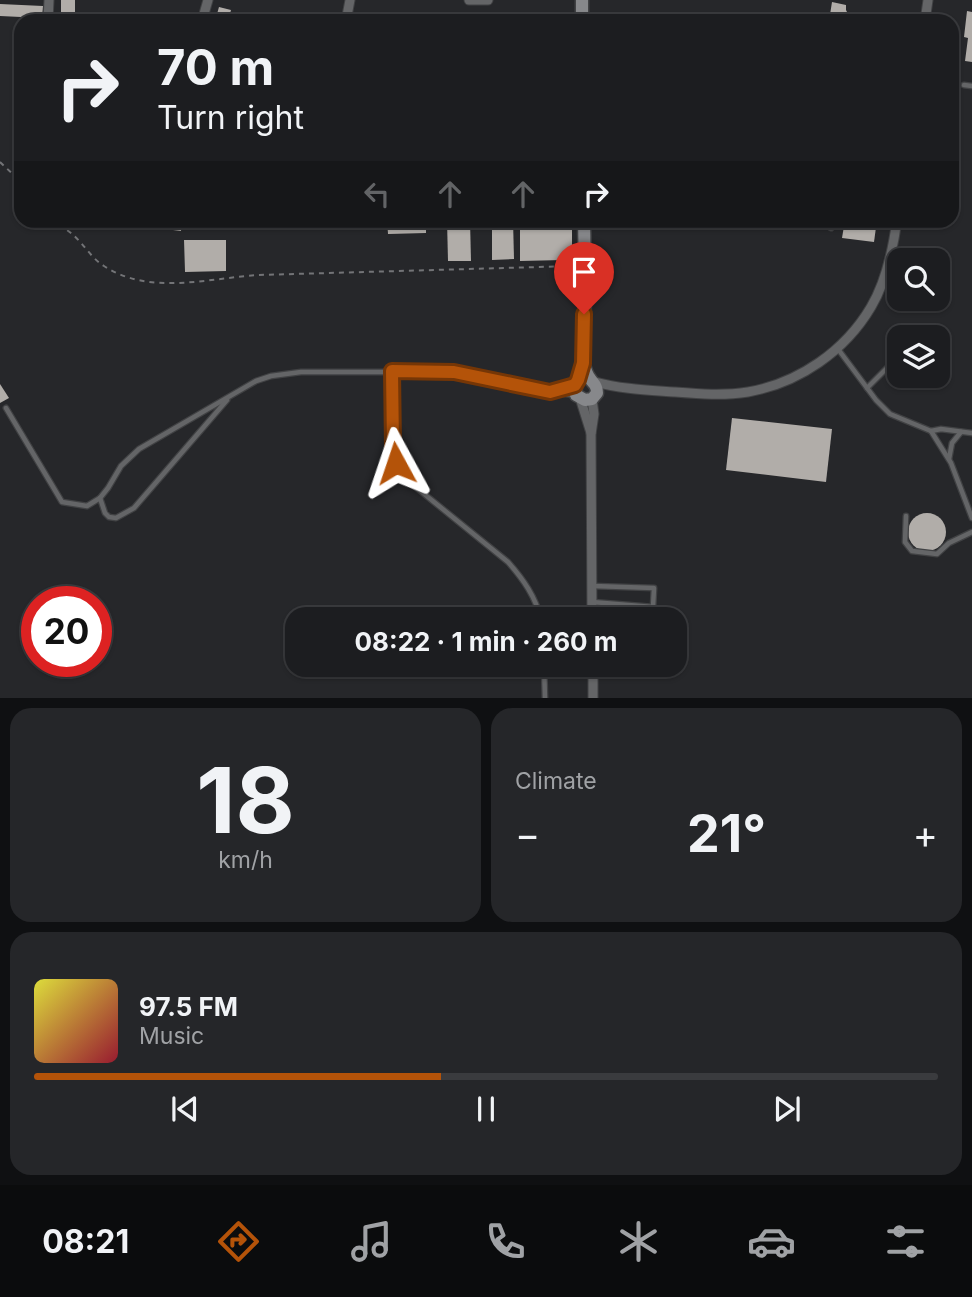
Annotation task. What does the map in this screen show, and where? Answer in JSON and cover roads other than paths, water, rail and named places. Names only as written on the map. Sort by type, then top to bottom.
[{"type":"street","points":[[469,0],[488,0]]},
{"type":"street","points":[[584,228],[583,363],[585,389],[594,414],[592,607]]},
{"type":"street","points":[[585,389],[618,388],[716,395],[746,393],[791,379],[812,368],[838,348],[873,305],[886,272],[895,228]]},
{"type":"street","points":[[593,677],[593,698]]},
{"type":"lane","points":[[964,85],[972,86]]},
{"type":"lane","points":[[838,348],[876,400],[890,414],[931,431],[941,429],[972,433]]},
{"type":"lane","points":[[867,388],[887,368]]},
{"type":"lane","points":[[392,371],[393,446],[396,463],[402,475],[508,562],[522,579],[536,607]]},
{"type":"lane","points":[[6,408],[62,502],[87,506],[100,498],[121,466],[139,449],[256,381],[271,376],[301,372],[454,372],[550,392],[585,389]]},
{"type":"lane","points":[[550,392],[585,389]]},
{"type":"lane","points":[[100,498],[108,517],[116,518],[134,508],[230,396]]},
{"type":"lane","points":[[931,431],[949,460],[972,517]]},
{"type":"lane","points":[[949,460],[952,443],[961,432]]},
{"type":"lane","points":[[906,516],[905,542],[912,551],[937,554],[949,543],[972,532]]},
{"type":"lane","points":[[592,586],[654,588],[653,607],[592,602]]},
{"type":"lane","points":[[544,677],[545,698]]}]
